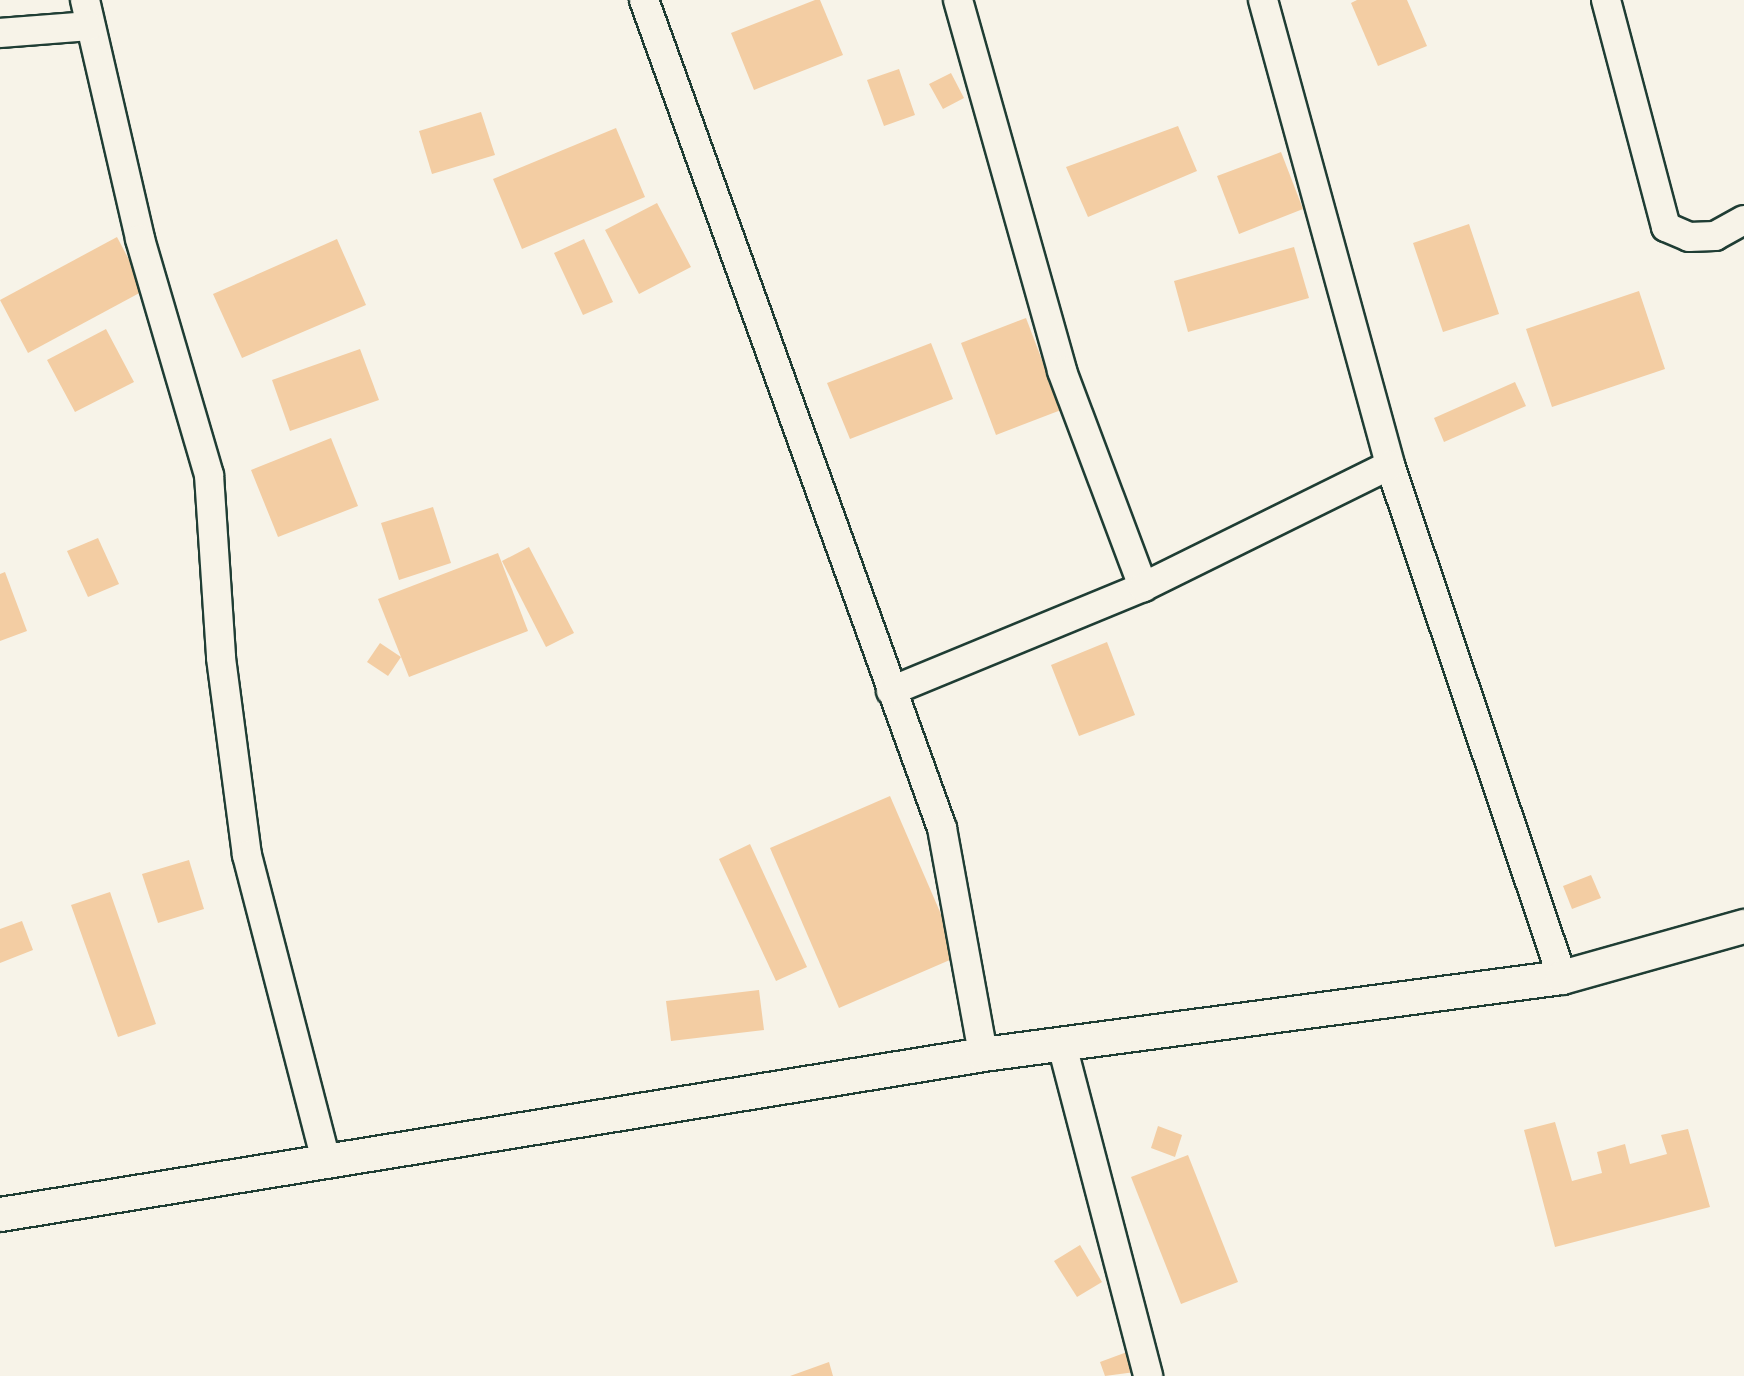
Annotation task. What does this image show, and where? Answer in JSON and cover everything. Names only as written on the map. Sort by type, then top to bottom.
[{"type":"main road","points":[[0,1214],[983,1054],[1562,977],[1744,926]]},
{"type":"street","points":[[644,0],[942,828],[983,1054]]},
{"type":"street","points":[[957,0],[1062,371],[1143,587]]},
{"type":"street","points":[[1263,0],[1390,465],[1562,977]]},
{"type":"street","points":[[1606,0],[1666,227],[1689,237],[1715,236],[1744,220]]},
{"type":"street","points":[[0,33],[87,13],[140,239],[208,475],[221,658],[247,855],[326,1161]]},
{"type":"street","points":[[891,691],[1143,587],[1390,465]]},
{"type":"street","points":[[1062,1045],[1148,1376]]},
{"type":"building","points":[[820,0],[843,55],[754,90],[731,33]]},
{"type":"building","points":[[1357,0],[1407,0],[1427,46],[1378,66],[1351,3]]},
{"type":"building","points":[[899,69],[915,115],[884,126],[867,80]]},
{"type":"building","points":[[951,73],[964,98],[943,109],[929,84]]},
{"type":"building","points":[[481,112],[495,155],[432,174],[419,131]]},
{"type":"building","points":[[1178,126],[1197,171],[1088,217],[1066,167]]},
{"type":"building","points":[[616,128],[645,197],[522,249],[493,179]]},
{"type":"building","points":[[1281,152],[1303,209],[1239,234],[1217,176]]},
{"type":"building","points":[[657,203],[691,267],[639,294],[605,230]]},
{"type":"building","points":[[1469,224],[1499,314],[1443,332],[1413,243]]},
{"type":"building","points":[[117,237],[145,290],[28,353],[0,300]]},
{"type":"building","points":[[337,239],[366,305],[242,358],[213,294]]},
{"type":"building","points":[[584,239],[613,302],[583,315],[554,253]]},
{"type":"building","points":[[1294,247],[1309,298],[1188,332],[1174,281]]},
{"type":"building","points":[[1639,291],[1665,369],[1552,407],[1526,329]]},
{"type":"building","points":[[1026,318],[1061,410],[996,435],[961,343]]},
{"type":"building","points":[[106,329],[134,382],[75,412],[47,360]]},
{"type":"building","points":[[931,343],[953,399],[850,439],[827,383]]},
{"type":"building","points":[[360,349],[379,400],[290,431],[272,380]]},
{"type":"building","points":[[1515,382],[1526,406],[1444,442],[1434,418]]},
{"type":"building","points":[[331,438],[358,506],[278,537],[251,470]]},
{"type":"building","points":[[433,507],[451,563],[399,580],[381,523]]},
{"type":"building","points":[[98,538],[119,584],[88,597],[67,551]]},
{"type":"building","points":[[529,547],[574,633],[546,647],[502,561]]},
{"type":"building","points":[[498,553],[528,631],[409,677],[378,599]]},
{"type":"building","points":[[5,572],[27,631],[0,641],[0,574]]},
{"type":"building","points":[[1107,642],[1135,715],[1079,736],[1051,665]]},
{"type":"building","points":[[380,643],[401,657],[388,676],[367,662]]},
{"type":"building","points":[[890,796],[959,956],[839,1008],[770,848]]},
{"type":"building","points":[[750,844],[807,967],[776,981],[719,859]]},
{"type":"building","points":[[189,860],[204,909],[158,923],[142,874]]},
{"type":"building","points":[[1591,875],[1601,898],[1572,909],[1563,886]]},
{"type":"building","points":[[110,892],[156,1024],[118,1037],[71,905]]},
{"type":"building","points":[[22,921],[33,950],[0,963],[0,929]]},
{"type":"building","points":[[759,990],[764,1030],[671,1041],[666,1001]]},
{"type":"building","points":[[1555,1122],[1572,1181],[1602,1173],[1597,1152],[1625,1144],[1630,1164],[1667,1154],[1661,1135],[1688,1129],[1710,1207],[1555,1247],[1524,1130]]},
{"type":"building","points":[[1158,1126],[1182,1135],[1175,1157],[1151,1148]]},
{"type":"building","points":[[1188,1155],[1238,1282],[1181,1304],[1131,1177]]},
{"type":"building","points":[[1080,1245],[1102,1282],[1077,1297],[1054,1261]]},
{"type":"building","points":[[1127,1352],[1135,1372],[1105,1376],[1100,1362]]},
{"type":"building","points":[[829,1362],[833,1376],[790,1376]]}]
